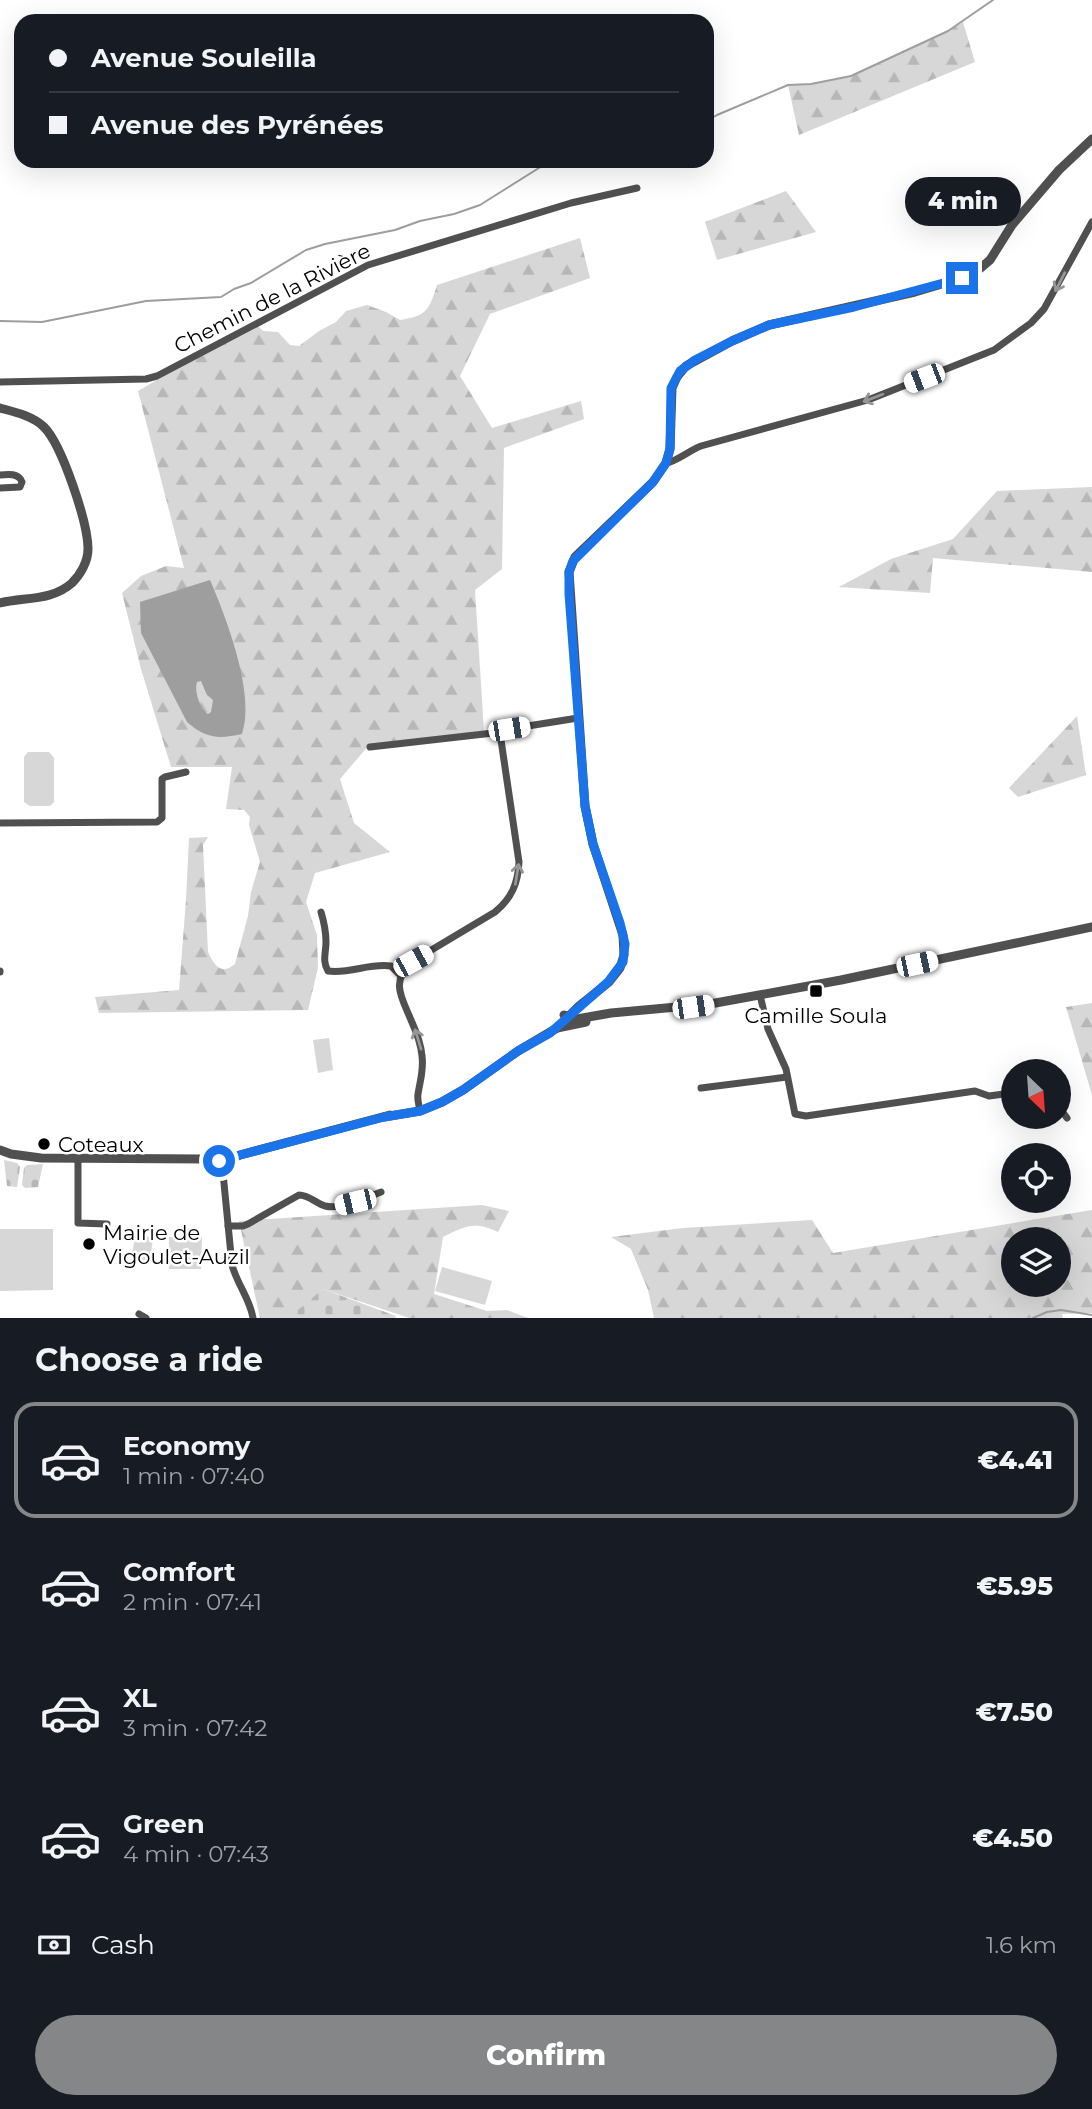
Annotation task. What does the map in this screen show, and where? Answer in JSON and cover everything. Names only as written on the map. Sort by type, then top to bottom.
[{"type":"street","points":[[0,1150],[24,1156],[222,1159],[420,1108],[452,1097],[565,1021],[601,989],[620,968],[625,944],[587,822],[569,594],[570,566],[575,557],[653,482],[666,463],[671,437],[671,388],[677,377],[686,366],[769,325],[915,292],[977,271],[990,260],[1018,217],[1073,154],[1092,139]]},
{"type":"street","name":"Chemin de la Rivière","points":[[0,382],[145,379],[157,376],[355,270],[571,203],[637,188]]},
{"type":"street","points":[[666,463],[673,463],[686,452],[701,446],[868,400],[976,359],[1003,344],[1031,323],[1044,309],[1092,222]]},
{"type":"street","points":[[0,408],[33,419],[45,428],[53,439],[77,500],[88,551],[82,569],[65,588],[46,596],[0,603]]},
{"type":"street","points":[[0,475],[16,475],[22,482],[20,487],[0,488]]},
{"type":"street","points":[[370,747],[502,732],[578,718]]},
{"type":"street","points":[[420,1108],[418,1097],[423,1075],[422,1057],[400,995],[401,976],[413,961],[495,912],[513,891],[519,874],[502,732]]},
{"type":"street","points":[[0,823],[157,822],[162,818],[162,779],[186,772]]},
{"type":"street","points":[[321,912],[326,945],[324,964],[328,971],[338,973],[376,964],[391,965],[401,976]]},
{"type":"street","points":[[565,1021],[627,1012],[693,1007],[1092,927]]},
{"type":"street","points":[[565,1021],[575,1003],[601,989]]},
{"type":"street","points":[[760,995],[768,1029],[783,1059],[795,1114],[806,1116],[975,1091],[989,1096],[1001,1094]]},
{"type":"street","points":[[579,1006],[586,1018]]},
{"type":"street","points":[[565,1021],[627,1012]]},
{"type":"street","points":[[701,1088],[787,1077]]},
{"type":"street","points":[[78,1158],[78,1223],[107,1224]]},
{"type":"street","points":[[222,1159],[232,1265],[237,1281],[248,1299],[253,1318]]},
{"type":"street","points":[[228,1226],[248,1224],[299,1195],[320,1205],[332,1207],[381,1192]]},
{"type":"green space","points":[[963,22],[975,62],[799,135],[788,85],[811,84],[851,76]]},
{"type":"green space","points":[[786,191],[816,232],[717,260],[705,222]]},
{"type":"green space","points":[[580,238],[590,278],[490,314],[460,376],[492,428],[581,401],[584,419],[504,448],[502,569],[475,590],[484,731],[369,745],[340,779],[354,823],[390,852],[315,873],[306,902],[317,935],[318,968],[308,1010],[99,1013],[95,997],[179,990],[189,838],[208,837],[203,845],[208,952],[215,965],[222,969],[235,964],[260,862],[249,825],[250,817],[244,810],[226,809],[232,767],[171,767],[141,669],[122,593],[141,576],[166,566],[184,568],[138,391],[255,323],[263,331],[278,332],[290,345],[299,346],[336,322],[346,311],[367,305],[400,320],[409,318],[426,310],[437,285]]},
{"type":"green space","points":[[1092,487],[1092,572],[933,558],[930,593],[839,587],[891,559],[953,539],[997,491]]},
{"type":"green space","points":[[1077,716],[1086,775],[1018,797],[1009,788]]},
{"type":"green space","points":[[28,752],[49,752],[54,758],[54,802],[50,806],[30,806],[24,802],[24,757]]},
{"type":"green space","points":[[1092,1003],[1092,1095],[1066,1007]]},
{"type":"green space","points":[[329,1038],[333,1070],[318,1073],[313,1040]]},
{"type":"green space","points":[[4,1160],[17,1163],[20,1167],[17,1187],[7,1186]]},
{"type":"green space","points":[[43,1164],[38,1187],[25,1188],[22,1185],[24,1168],[27,1165]]},
{"type":"green space","points":[[482,1205],[509,1211],[498,1232],[470,1226],[443,1237],[434,1294],[487,1311],[507,1310],[528,1318],[409,1318],[323,1289],[295,1318],[260,1318],[239,1221]]},
{"type":"green space","points":[[1092,1210],[1092,1313],[1062,1314],[1063,1318],[654,1318],[648,1290],[631,1249],[611,1237],[683,1228],[812,1220],[833,1253]]},
{"type":"green space","points":[[0,1229],[53,1229],[53,1290],[0,1291]]},
{"type":"green space","points":[[136,1234],[153,1238],[150,1261],[131,1257]]},
{"type":"green space","points":[[169,1237],[202,1237],[201,1269],[169,1269]]},
{"type":"green space","points":[[442,1267],[492,1281],[485,1305],[435,1291]]},
{"type":"green space","points":[[323,1289],[396,1316],[295,1318],[298,1310]]},
{"type":"shaded area","points":[[210,580],[231,635],[242,678],[245,718],[242,734],[226,737],[207,735],[187,722],[141,633],[140,602]],"holes":[[[201,681],[207,695],[213,700],[211,712],[208,714],[198,700],[197,682]]]},
{"type":"waterway","points":[[714,117],[788,85],[811,84],[851,76],[948,31],[993,0]]},
{"type":"waterway","points":[[0,321],[42,322],[146,301],[221,297],[251,283],[306,250],[395,230],[480,205],[539,168]]},
{"type":"waterway","points":[[1033,1318],[1061,1310],[1092,1315]]},
{"type":"place","name":"Camille Soula","points":[[816,991]]},
{"type":"place","name":"Coteaux","points":[[44,1144]]},
{"type":"place","name":"Mairie de Vigoulet-Auzil","points":[[89,1244]]},
{"type":"route","points":[[219,1161],[222,1163],[240,1155],[384,1117],[420,1111],[442,1102],[557,1028],[616,973],[623,962],[625,944],[587,822],[569,594],[570,566],[575,557],[653,482],[662,470],[670,449],[671,388],[680,371],[686,366],[756,329],[915,292],[962,278]]}]
